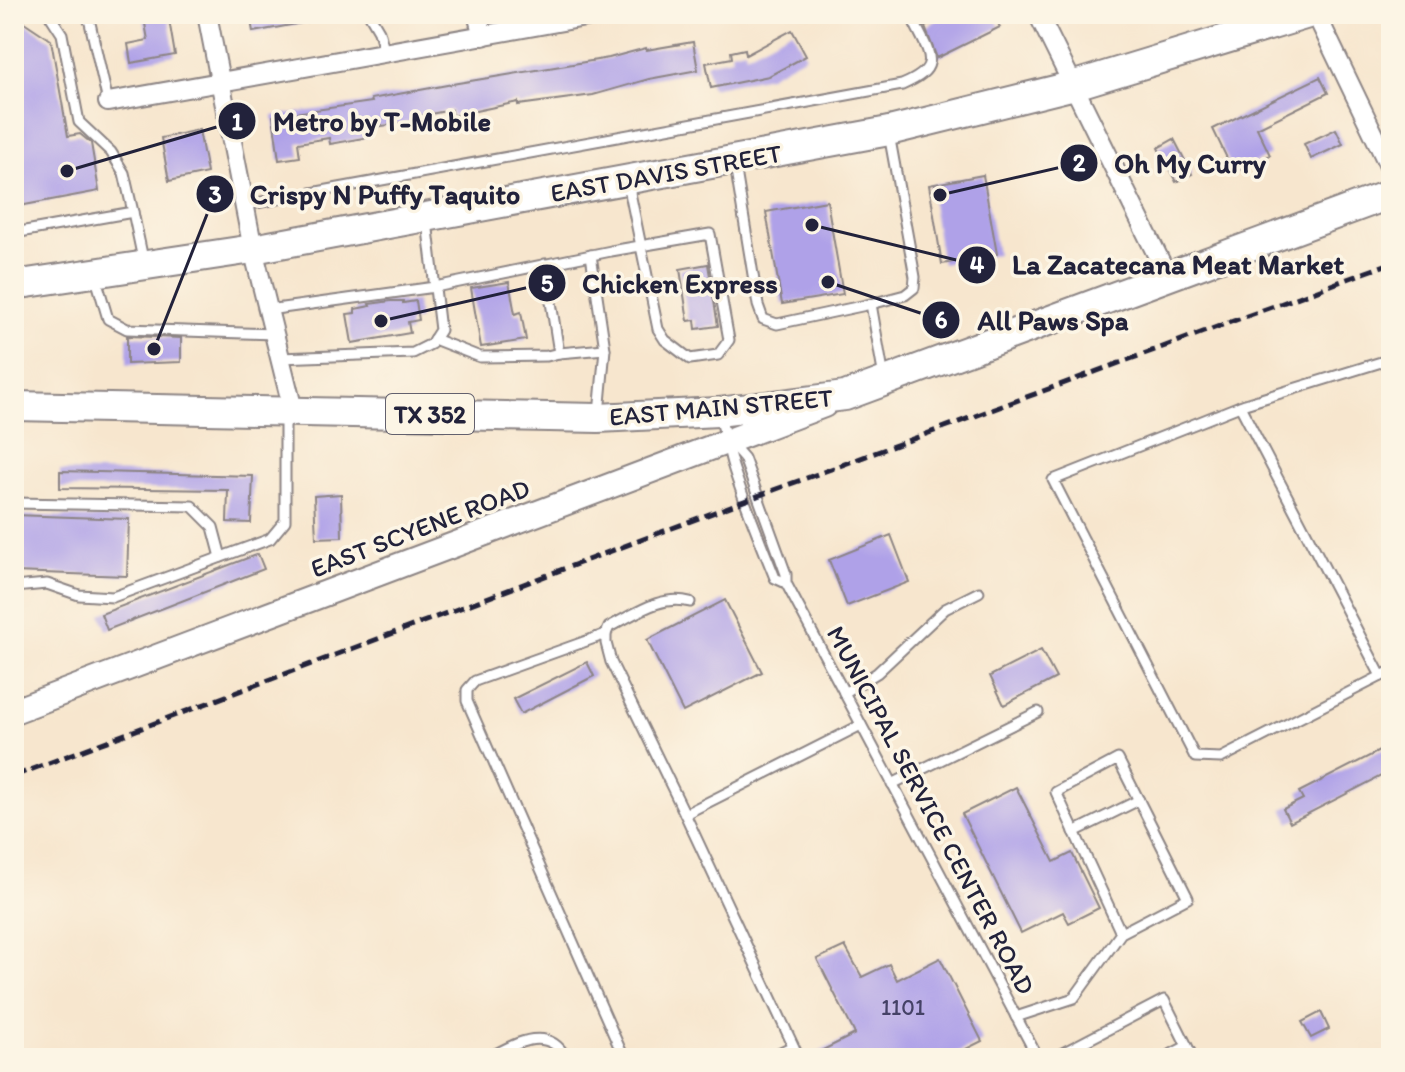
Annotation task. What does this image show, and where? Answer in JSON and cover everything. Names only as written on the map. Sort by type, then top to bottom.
[{"type":"main road","name":"EAST DAVIS STREET","points":[[14,285],[253,249],[889,131],[1075,85],[1308,14]]},
{"type":"main road","name":"EAST MAIN STREET","points":[[14,406],[598,418],[718,412],[845,396],[1391,194]]},
{"type":"street","points":[[207,14],[253,249],[280,358],[289,410]]},
{"type":"street","points":[[477,14],[483,36]]},
{"type":"street","points":[[108,102],[602,14]]},
{"type":"street","points":[[1038,14],[1168,277]]},
{"type":"street","points":[[1316,14],[1391,170]]},
{"type":"street","name":"EAST SCYENE ROAD","points":[[14,711],[845,396]]},
{"type":"lane","points":[[49,14],[62,34],[79,122],[111,152],[124,173],[145,265]]},
{"type":"lane","points":[[86,14],[108,102]]},
{"type":"lane","points":[[369,14],[379,31],[385,54]]},
{"type":"lane","points":[[245,205],[902,85],[921,77],[929,66],[929,52],[912,19],[935,14]]},
{"type":"lane","points":[[734,160],[758,305],[763,319],[777,324],[871,304],[905,295],[914,288],[915,277],[889,131]]},
{"type":"lane","points":[[268,310],[435,287],[591,255],[639,246],[710,234],[729,340],[718,355],[690,359],[665,340],[658,329],[639,246],[627,180]]},
{"type":"lane","points":[[14,233],[133,212]]},
{"type":"lane","points":[[280,358],[413,353],[431,344],[440,330],[426,217]]},
{"type":"lane","points":[[591,255],[605,349],[598,418]]},
{"type":"lane","points":[[545,264],[559,353]]},
{"type":"lane","points":[[94,272],[108,319],[127,329],[274,334]]},
{"type":"lane","points":[[871,304],[885,382]]},
{"type":"lane","points":[[434,339],[480,357],[547,356],[605,349]]},
{"type":"lane","points":[[1391,359],[1240,406],[1053,480],[1195,757],[1221,758],[1391,671]]},
{"type":"lane","points":[[1240,406],[1381,676]]},
{"type":"lane","points":[[14,587],[47,584],[79,595],[113,597],[270,539],[285,521],[289,410]]},
{"type":"lane","name":"MUNICIPAL SERVICE CENTER ROAD","points":[[718,412],[729,441],[732,463],[744,501],[775,578],[786,583],[1036,1055]]},
{"type":"lane","points":[[14,503],[192,506],[213,527],[221,557]]},
{"type":"lane","points":[[844,693],[877,673],[945,609],[979,592]]},
{"type":"lane","points":[[690,602],[664,600],[609,627],[606,634],[611,662],[799,1058]]},
{"type":"lane","points":[[606,634],[475,681],[467,690],[467,701],[624,1058]]},
{"type":"lane","points":[[892,784],[1038,712]]},
{"type":"lane","points":[[685,814],[861,725]]},
{"type":"lane","points":[[1016,1017],[1074,998],[1121,933],[1188,898],[1118,759],[1056,792],[1121,933]]},
{"type":"lane","points":[[1074,832],[1139,800]]},
{"type":"lane","points":[[1053,1058],[1164,1000],[1193,1058]]},
{"type":"lane","points":[[488,1058],[534,1038],[552,1042],[566,1058]]},
{"type":"lane","points":[[768,1058],[793,1046]]},
{"type":"lane","points":[[1164,1058],[1187,1046]]},
{"type":"lane","points":[[1023,1058],[1036,1055]]},
{"type":"building","points":[[168,14],[175,55],[131,63],[128,44],[148,40],[144,18]]},
{"type":"building","points":[[250,14],[313,14],[313,21],[253,32]]},
{"type":"building","points":[[946,14],[993,14],[1000,27],[937,58],[925,27]]},
{"type":"building","points":[[24,22],[51,40],[68,136],[80,134],[91,143],[99,191],[14,207],[14,24]]},
{"type":"building","points":[[792,30],[806,56],[769,76],[711,88],[706,63],[732,58],[731,52],[745,49],[746,55]]},
{"type":"building","points":[[693,42],[698,70],[649,79],[593,95],[518,105],[518,102],[452,116],[451,110],[415,117],[416,121],[368,128],[369,137],[330,144],[329,138],[298,143],[300,157],[279,160],[273,116],[372,102],[371,99]]},
{"type":"building","points":[[1320,77],[1328,93],[1257,128],[1270,155],[1234,173],[1213,129]]},
{"type":"building","points":[[1336,129],[1343,144],[1311,159],[1304,144]]},
{"type":"building","points":[[199,130],[207,173],[169,181],[161,138]]},
{"type":"building","points":[[1174,139],[1192,174],[1176,182],[1158,148]]},
{"type":"building","points":[[983,175],[997,254],[942,264],[929,185]]},
{"type":"building","points":[[827,201],[843,294],[782,304],[766,212]]},
{"type":"building","points":[[708,264],[718,326],[696,329],[695,320],[688,321],[680,269]]},
{"type":"building","points":[[509,282],[515,314],[521,312],[526,340],[481,347],[471,288]]},
{"type":"building","points":[[416,301],[419,320],[408,322],[410,333],[352,343],[347,314],[355,313],[355,309],[369,304]]},
{"type":"building","points":[[127,336],[181,338],[181,362],[127,364]]},
{"type":"building","points":[[60,471],[253,476],[251,523],[227,522],[228,490],[60,488]]},
{"type":"building","points":[[341,494],[342,537],[316,538],[314,496]]},
{"type":"building","points":[[14,515],[129,519],[127,576],[14,572]]},
{"type":"building","points":[[891,535],[909,582],[847,606],[829,560]]},
{"type":"building","points":[[258,554],[264,569],[107,630],[101,614]]},
{"type":"building","points":[[725,600],[762,672],[683,712],[647,640]]},
{"type":"building","points":[[1041,650],[1056,678],[1004,705],[990,676]]},
{"type":"building","points":[[587,662],[594,676],[521,714],[513,699]]},
{"type":"building","points":[[1391,745],[1391,771],[1290,823],[1283,809],[1303,799],[1299,792]]},
{"type":"building","points":[[1016,787],[1054,862],[1072,853],[1099,908],[1069,923],[1063,912],[1021,933],[962,814]]},
{"type":"building","points":[[845,946],[862,977],[889,964],[897,980],[940,958],[982,1041],[948,1058],[807,1058],[855,1034],[817,959]]},
{"type":"building","points":[[1321,1012],[1329,1029],[1311,1038],[1302,1022]]},
{"type":"railway","points":[[14,776],[744,501],[1391,263]]},
{"type":"place","name":"Metro by T-Mobile","points":[[67,171]]},
{"type":"place","name":"Oh My Curry","points":[[940,195]]},
{"type":"place","name":"La Zacatecana Meat Market","points":[[812,225]]},
{"type":"place","name":"All Paws Spa","points":[[828,282]]},
{"type":"place","name":"Chicken Express","points":[[381,321]]},
{"type":"place","name":"Crispy N Puffy Taquito","points":[[154,349]]}]
